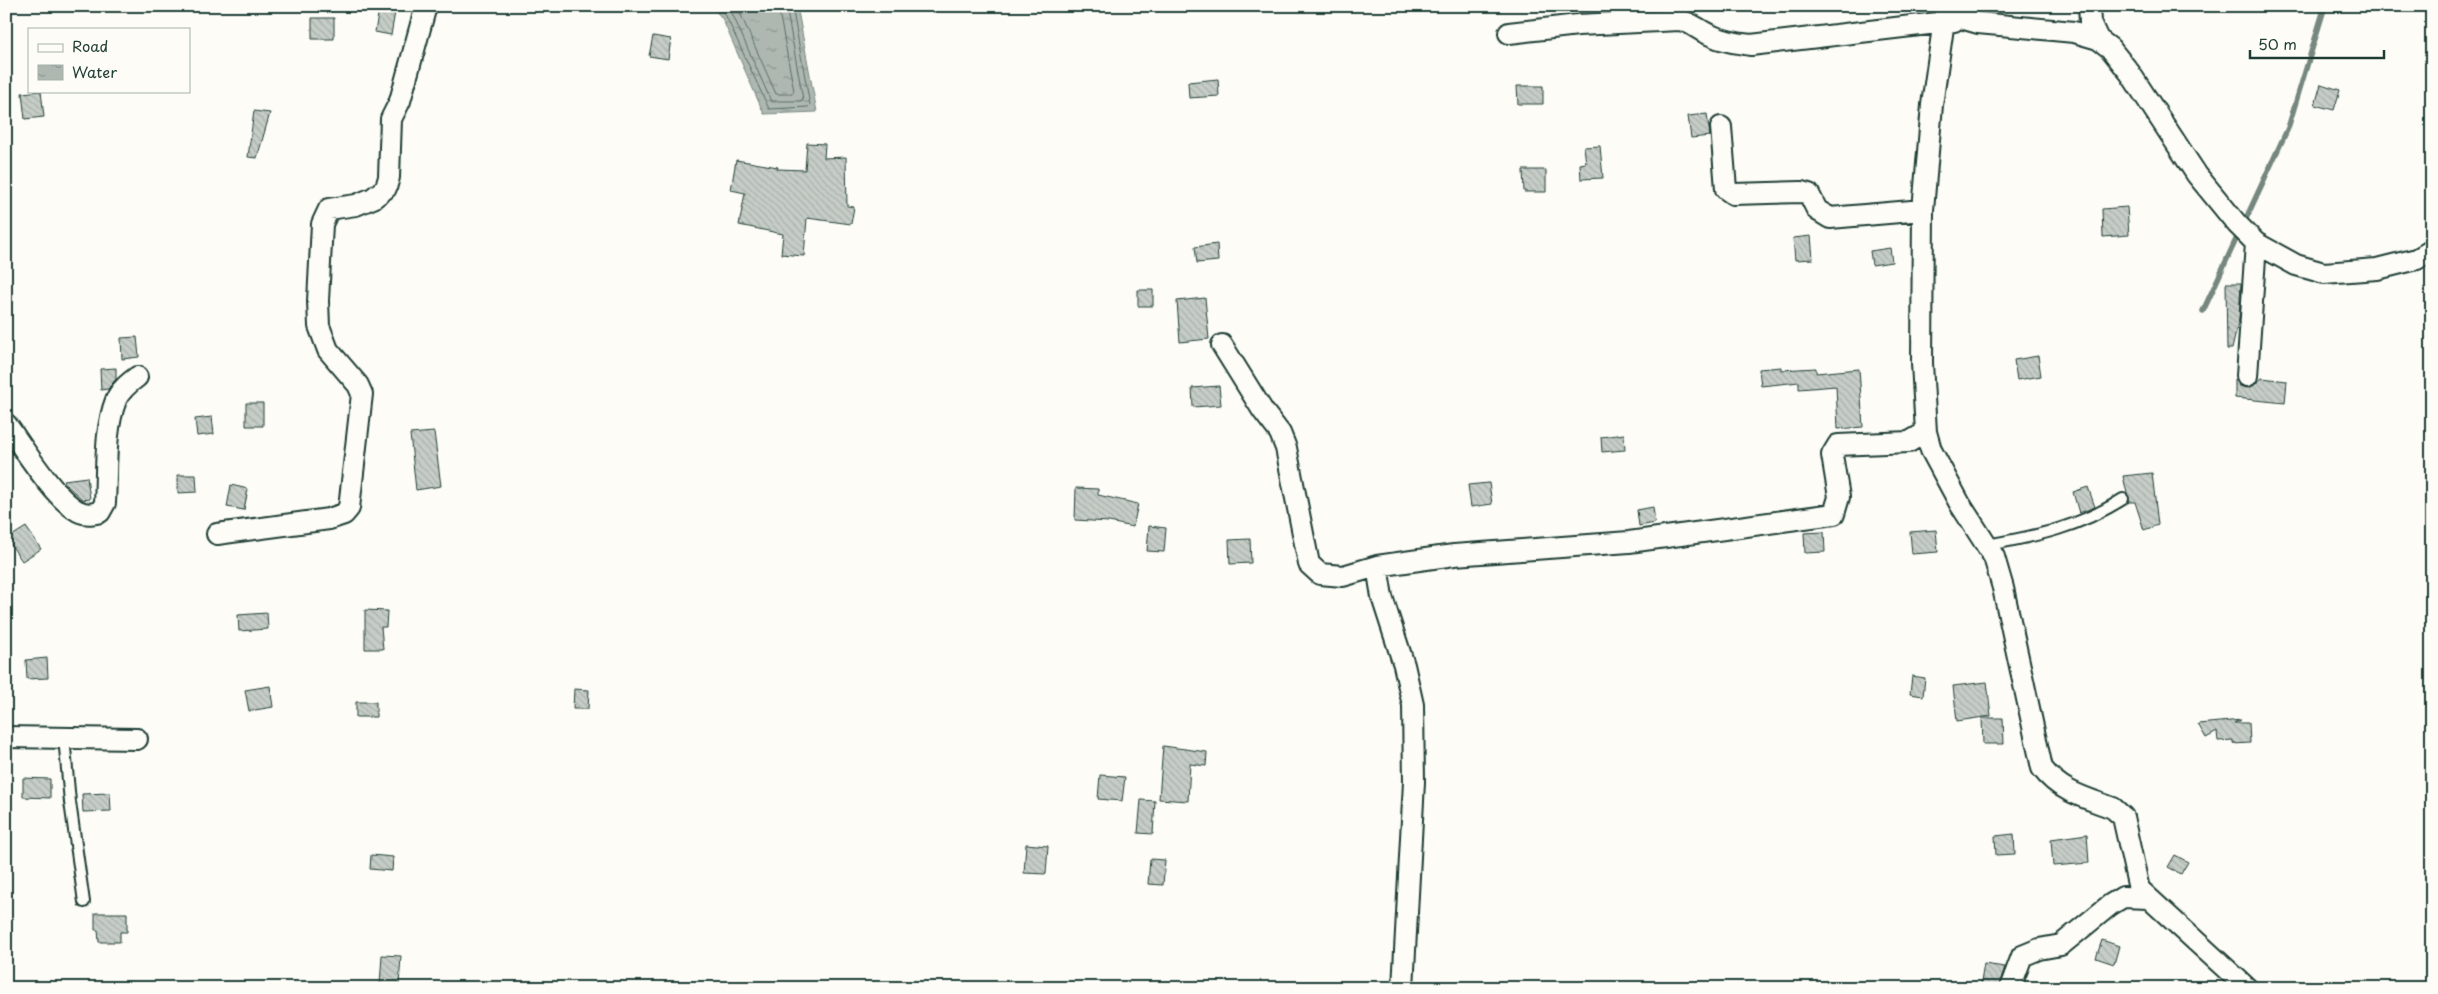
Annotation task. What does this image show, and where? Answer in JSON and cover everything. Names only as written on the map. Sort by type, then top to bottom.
[{"type":"street","points":[[217,534],[329,519],[344,514],[350,508],[362,394],[358,385],[328,350],[319,326],[318,301],[322,224],[329,209],[365,202],[386,188],[389,177],[392,119],[400,101],[426,6]]},
{"type":"street","points":[[2074,32],[2090,12]]},
{"type":"street","points":[[2090,12],[2098,39]]},
{"type":"street","points":[[1951,14],[1932,105],[1924,210],[1922,364],[1926,432],[1931,450],[1960,504],[1994,557],[2003,588],[2042,768],[2051,781],[2067,791],[2114,808],[2123,817],[2139,889],[2247,988]]},
{"type":"street","points":[[1509,32],[1578,25],[1679,20],[1689,22],[1706,33],[1728,42],[1752,45],[1951,14],[1978,23],[2074,32],[2098,39],[2110,48],[2130,73],[2197,175],[2246,233],[2296,265],[2324,272],[2377,269],[2417,259],[2432,250]]},
{"type":"street","points":[[1721,127],[1726,189],[1733,194],[1802,192],[1809,194],[1817,210],[1830,218],[1924,210]]},
{"type":"street","points":[[2246,233],[2247,376]]},
{"type":"street","points":[[1222,345],[1263,411],[1280,433],[1286,448],[1309,564],[1320,574],[1343,576],[1377,566],[1454,555],[1629,542],[1834,514],[1839,497],[1832,455],[1838,445],[1909,442],[1926,432]]},
{"type":"street","points":[[6,424],[62,499],[78,511],[91,515],[100,512],[105,503],[108,435],[116,399],[124,387],[137,377]]},
{"type":"street","points":[[1377,566],[1382,597],[1404,666],[1413,705],[1414,782],[1403,988]]},
{"type":"street","points":[[6,737],[137,738]]},
{"type":"street","points":[[2010,988],[2022,956],[2039,949],[2061,945],[2116,901],[2148,898]]},
{"type":"lane","points":[[1987,545],[2050,532],[2089,519],[2123,499]]},
{"type":"lane","points":[[64,738],[70,802],[84,902]]},
{"type":"water","points":[[711,6],[797,6],[817,112],[764,114],[722,18]]},
{"type":"building","points":[[379,9],[395,12],[391,35],[375,32]]},
{"type":"building","points":[[312,18],[334,18],[334,39],[312,39]]},
{"type":"building","points":[[653,36],[671,39],[668,59],[649,56]]},
{"type":"building","points":[[1218,79],[1219,96],[1189,98],[1188,82]]},
{"type":"building","points":[[2321,84],[2340,90],[2334,110],[2315,105]]},
{"type":"building","points":[[1517,86],[1543,86],[1543,104],[1518,104]]},
{"type":"building","points":[[41,92],[44,117],[25,119],[22,93]]},
{"type":"building","points":[[254,111],[270,113],[257,158],[248,157]]},
{"type":"building","points":[[1707,114],[1710,136],[1691,138],[1688,116]]},
{"type":"building","points":[[807,143],[825,144],[824,158],[846,157],[847,206],[854,207],[851,224],[807,218],[804,256],[781,254],[783,234],[739,225],[745,193],[731,190],[736,160],[778,167],[777,169],[805,170]]},
{"type":"building","points":[[1600,146],[1603,178],[1581,179],[1580,164],[1586,163],[1584,147]]},
{"type":"building","points":[[1523,170],[1546,170],[1546,192],[1524,192]]},
{"type":"building","points":[[2127,207],[2129,235],[2103,237],[2102,209]]},
{"type":"building","points":[[1811,236],[1813,259],[1795,260],[1793,238]]},
{"type":"building","points":[[1217,244],[1218,261],[1197,263],[1195,247]]},
{"type":"building","points":[[1890,248],[1892,262],[1872,265],[1870,251]]},
{"type":"building","points":[[2226,283],[2241,283],[2239,319],[2232,349],[2227,349]]},
{"type":"building","points":[[1138,290],[1153,290],[1153,306],[1138,306]]},
{"type":"building","points":[[1205,298],[1209,339],[1180,342],[1177,301]]},
{"type":"building","points":[[137,337],[139,357],[122,359],[121,338]]},
{"type":"building","points":[[2038,356],[2041,376],[2017,380],[2014,360]]},
{"type":"building","points":[[1781,367],[1781,370],[1816,368],[1816,373],[1859,369],[1863,427],[1838,429],[1836,386],[1799,389],[1799,382],[1761,386],[1759,369]]},
{"type":"building","points":[[116,368],[116,379],[108,389],[101,390],[100,369]]},
{"type":"building","points":[[2262,378],[2287,381],[2285,403],[2235,398],[2235,379],[2240,386],[2247,388],[2253,386]]},
{"type":"building","points":[[1219,386],[1221,405],[1193,407],[1192,388]]},
{"type":"building","points":[[246,403],[263,403],[263,426],[246,426]]},
{"type":"building","points":[[212,417],[214,434],[197,436],[195,419]]},
{"type":"building","points":[[434,432],[441,486],[416,490],[410,434]]},
{"type":"building","points":[[1624,434],[1625,450],[1602,452],[1601,437]]},
{"type":"building","points":[[2152,473],[2158,525],[2144,530],[2135,502],[2129,502],[2123,476]]},
{"type":"building","points":[[178,475],[196,475],[197,492],[178,493]]},
{"type":"building","points":[[87,477],[90,499],[83,500],[65,484],[64,480]]},
{"type":"building","points":[[1489,483],[1492,504],[1471,507],[1468,485]]},
{"type":"building","points":[[231,485],[248,489],[244,510],[227,507]]},
{"type":"building","points":[[2088,487],[2095,507],[2079,513],[2073,492]]},
{"type":"building","points":[[1076,488],[1098,489],[1098,495],[1138,504],[1133,527],[1109,522],[1075,520]]},
{"type":"building","points":[[1653,507],[1655,523],[1639,526],[1637,510]]},
{"type":"building","points":[[1149,526],[1166,528],[1164,552],[1147,551]]},
{"type":"building","points":[[26,527],[41,549],[22,561],[7,539]]},
{"type":"building","points":[[1936,530],[1938,552],[1912,554],[1910,532]]},
{"type":"building","points":[[1824,532],[1825,552],[1805,553],[1804,533]]},
{"type":"building","points":[[1250,539],[1251,563],[1230,564],[1229,540]]},
{"type":"building","points":[[365,610],[387,611],[386,627],[381,627],[383,649],[365,649]]},
{"type":"building","points":[[267,613],[268,629],[239,631],[238,615]]},
{"type":"building","points":[[47,658],[48,678],[27,679],[26,660]]},
{"type":"building","points":[[1912,676],[1925,678],[1923,696],[1910,694]]},
{"type":"building","points":[[1987,682],[1991,716],[1957,721],[1953,686]]},
{"type":"building","points":[[270,686],[273,707],[249,711],[245,690]]},
{"type":"building","points":[[574,689],[589,690],[588,709],[573,709]]},
{"type":"building","points":[[356,702],[376,702],[376,717],[356,717]]},
{"type":"building","points":[[1982,718],[2003,718],[2004,744],[1983,744]]},
{"type":"building","points":[[2241,720],[2234,723],[2249,723],[2250,743],[2233,744],[2233,740],[2218,741],[2217,732],[2206,738],[2198,724]]},
{"type":"building","points":[[1163,746],[1207,752],[1206,766],[1190,764],[1188,801],[1159,799]]},
{"type":"building","points":[[1100,775],[1125,777],[1122,801],[1098,799]]},
{"type":"building","points":[[23,778],[50,779],[50,798],[23,797]]},
{"type":"building","points":[[110,793],[111,811],[83,812],[82,794]]},
{"type":"building","points":[[1141,800],[1155,801],[1153,834],[1138,833]]},
{"type":"building","points":[[2014,834],[2015,854],[1996,855],[1995,836]]},
{"type":"building","points":[[2087,834],[2089,863],[2053,866],[2051,839]]},
{"type":"building","points":[[1026,844],[1048,846],[1046,874],[1024,873]]},
{"type":"building","points":[[371,855],[393,857],[392,871],[370,869]]},
{"type":"building","points":[[2175,855],[2188,862],[2181,874],[2168,867]]},
{"type":"building","points":[[1150,859],[1165,860],[1163,885],[1148,884]]},
{"type":"building","points":[[95,913],[127,913],[127,932],[120,932],[120,942],[99,942],[98,930],[95,930]]},
{"type":"building","points":[[2102,940],[2119,946],[2114,964],[2096,958]]},
{"type":"building","points":[[382,955],[401,956],[399,986],[380,985]]},
{"type":"building","points":[[1984,964],[2005,967],[1998,988],[1980,988]]},
{"type":"waterway","points":[[2243,225],[2288,128],[2325,6]]},
{"type":"waterway","points":[[2203,311],[2239,233]]}]
